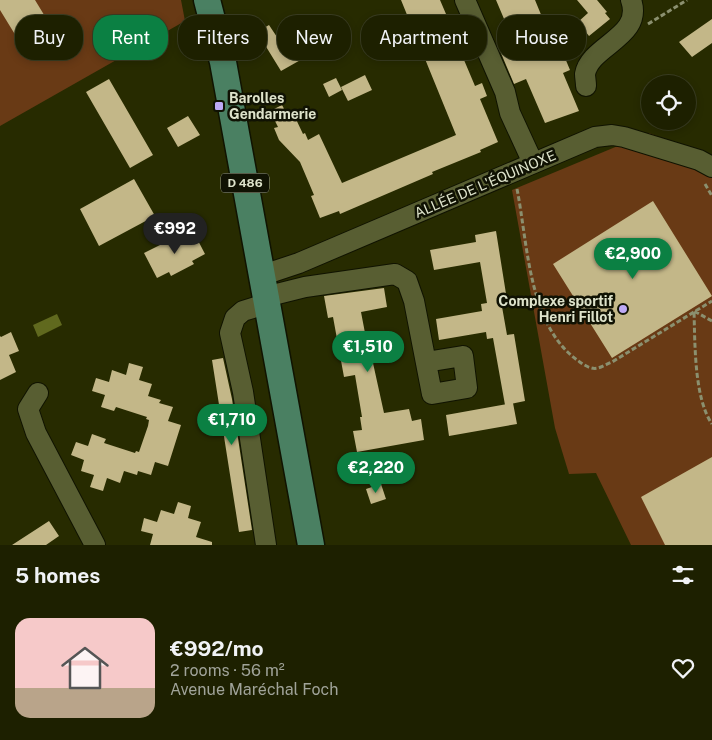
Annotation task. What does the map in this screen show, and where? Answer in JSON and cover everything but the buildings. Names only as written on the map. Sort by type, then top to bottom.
[{"type":"main road","name":"D 486","points":[[207,0],[221,53],[310,545]]},
{"type":"street","points":[[465,0],[505,92],[510,112],[533,163]]},
{"type":"street","points":[[586,86],[585,73],[594,58],[629,25],[634,8],[631,0]]},
{"type":"street","name":"ALLÉE DE L'ÉQUINOXE","points":[[264,291],[272,272],[299,263],[595,137],[612,135],[624,137],[691,157],[706,173]]},
{"type":"street","points":[[266,545],[243,392],[230,333],[234,318],[264,291],[395,274],[407,281],[414,301],[426,362]]},
{"type":"street","points":[[38,394],[28,409],[36,433],[95,545]]},
{"type":"path","points":[[630,21],[649,24],[687,0]]},
{"type":"path","points":[[511,172],[515,182],[531,271],[540,307],[549,328],[561,345],[586,366],[597,369],[612,362],[712,301]]},
{"type":"path","points":[[706,173],[712,196]]},
{"type":"path","points":[[694,311],[712,322]]},
{"type":"path","points":[[694,311],[700,391],[704,409],[712,424]]},
{"type":"shaded area","points":[[0,0],[181,0],[184,15],[178,15],[178,25],[168,31],[168,15],[93,15],[93,60],[116,60],[0,126]]},
{"type":"shaded area","name":"Complexe sportif Henri Fillot","points":[[649,133],[712,157],[712,545],[631,545],[596,473],[569,474],[555,428],[512,190]]},
{"type":"shaded area","points":[[57,314],[62,325],[38,337],[33,325]]},
{"type":"place","name":"Barolles Gendarmerie","points":[[219,106]]},
{"type":"place","name":"Complexe sportif Henri Fillot","points":[[623,309]]}]
